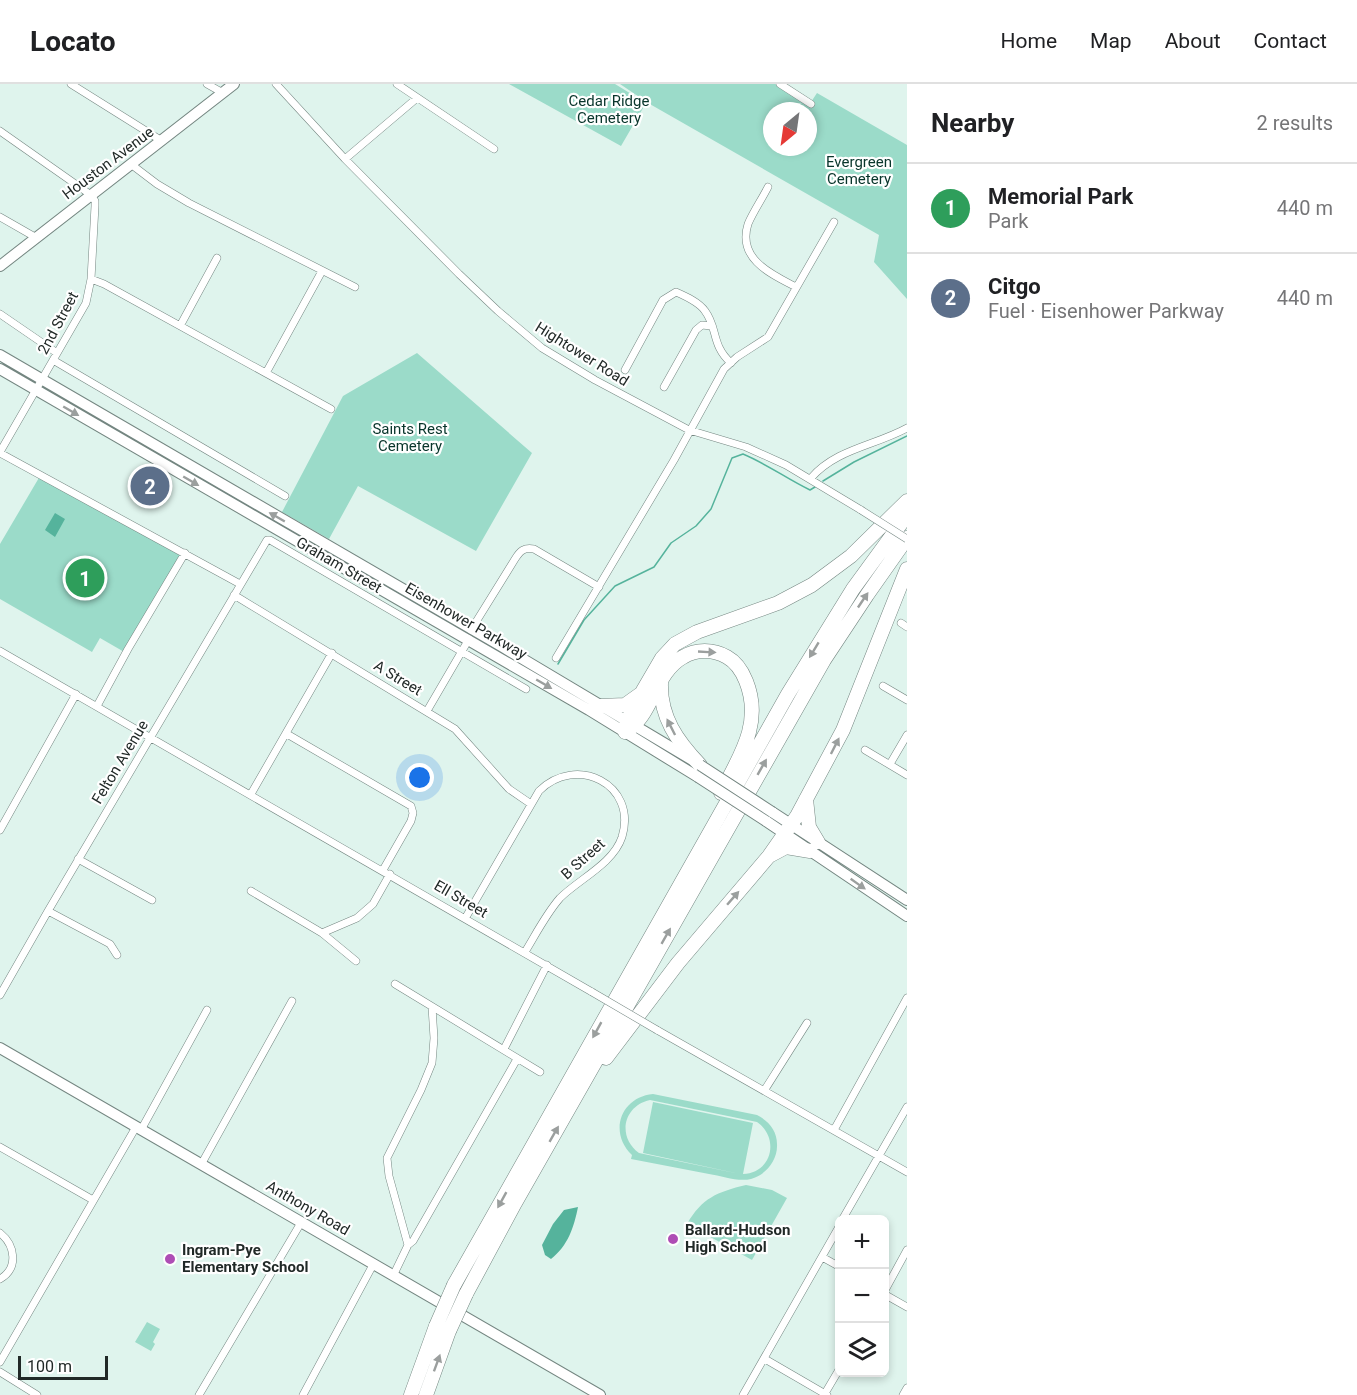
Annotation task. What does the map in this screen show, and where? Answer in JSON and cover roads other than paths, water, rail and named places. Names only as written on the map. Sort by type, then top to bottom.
[{"type":"highway","points":[[629,727],[641,694],[662,658],[682,639],[767,607],[812,585],[851,556],[907,501]]},
{"type":"highway","points":[[426,1395],[454,1285],[818,643],[907,515]]},
{"type":"highway","points":[[412,1392],[442,1329],[466,1294],[486,1254],[824,660],[907,539]]},
{"type":"highway","points":[[575,1097],[678,963],[769,856],[788,829],[847,722],[907,569]]},
{"type":"highway","points":[[629,727],[670,667],[681,657],[697,651],[713,651],[730,658],[741,670],[748,684],[753,706],[752,723],[746,746],[703,830],[679,886]]},
{"type":"highway","points":[[662,681],[662,704],[668,722],[699,771]]},
{"type":"highway","points":[[600,706],[625,705],[641,694]]},
{"type":"highway","points":[[769,856],[786,847],[814,847],[807,819],[807,798]]},
{"type":"main road","name":"Houston Avenue","points":[[0,266],[234,84]]},
{"type":"main road","name":"Eisenhower Parkway","points":[[0,355],[629,727],[769,816],[907,916]]},
{"type":"main road","name":"Eisenhower Parkway","points":[[0,369],[457,633],[484,636],[600,706],[629,727]]},
{"type":"main road","name":"Eisenhower Parkway","points":[[814,847],[907,900]]},
{"type":"main road","name":"Anthony Road","points":[[0,1048],[600,1395]]},
{"type":"street","points":[[71,84],[162,141]]},
{"type":"street","points":[[207,84],[223,93]]},
{"type":"street","name":"Hightower Road","points":[[276,84],[345,159],[459,274],[526,336],[561,360],[689,430],[746,447],[811,478],[907,539]]},
{"type":"street","points":[[397,84],[494,149]]},
{"type":"street","points":[[780,84],[808,102]]},
{"type":"street","points":[[345,159],[417,98]]},
{"type":"street","points":[[0,131],[91,195]]},
{"type":"street","points":[[132,165],[157,184],[189,203],[355,287]]},
{"type":"street","points":[[768,187],[748,224],[746,239],[751,258],[764,270],[796,287]]},
{"type":"street","name":"2nd Street","points":[[0,452],[86,303],[91,279],[95,206],[91,195]]},
{"type":"street","points":[[0,217],[35,237]]},
{"type":"street","points":[[556,658],[674,460],[724,369],[768,337],[834,222]]},
{"type":"street","points":[[180,326],[217,258]]},
{"type":"street","points":[[266,373],[322,271]]},
{"type":"street","points":[[91,279],[331,409]]},
{"type":"street","points":[[625,370],[663,300],[669,294],[676,292],[705,310],[717,346],[731,363]]},
{"type":"street","points":[[0,314],[55,357],[285,496]]},
{"type":"street","points":[[664,387],[696,330],[702,325],[711,327]]},
{"type":"street","points":[[811,478],[824,464],[834,458],[881,441],[907,428]]},
{"type":"street","points":[[0,452],[240,584]]},
{"type":"street","name":"Graham Street","points":[[264,543],[270,540],[526,689]]},
{"type":"street","name":"Felton Avenue","points":[[0,995],[264,543]]},
{"type":"street","points":[[427,711],[521,551],[534,549],[599,587]]},
{"type":"street","points":[[98,706],[128,649],[184,554]]},
{"type":"street","name":"A Street","points":[[234,595],[455,729],[509,789],[531,804]]},
{"type":"street","name":"Ell Street","points":[[0,651],[907,1172]]},
{"type":"street","points":[[251,794],[332,653]]},
{"type":"street","points":[[883,686],[907,700]]},
{"type":"street","points":[[0,830],[76,694]]},
{"type":"street","points":[[286,734],[411,807],[413,813],[373,904],[357,918],[322,933]]},
{"type":"street","points":[[890,764],[907,735]]},
{"type":"street","points":[[865,750],[907,775]]},
{"type":"street","name":"B Street","points":[[466,917],[531,804],[546,785],[563,776],[585,774],[609,786],[620,802],[625,818],[619,844],[603,862],[554,905],[525,952]]},
{"type":"street","points":[[78,859],[152,900]]},
{"type":"street","points":[[251,891],[322,933],[356,961]]},
{"type":"street","points":[[48,911],[110,944],[117,955]]},
{"type":"street","points":[[504,1049],[547,965]]},
{"type":"street","points":[[395,984],[540,1072]]},
{"type":"street","points":[[834,1130],[907,998]]},
{"type":"street","points":[[202,1163],[292,1001]]},
{"type":"street","points":[[408,1245],[389,1176],[387,1158],[432,1063],[434,1038],[432,1007]]},
{"type":"street","points":[[0,1362],[93,1200],[207,1010]]},
{"type":"street","points":[[764,1091],[807,1023]]},
{"type":"street","points":[[394,1274],[408,1245],[413,1241],[517,1059]]},
{"type":"street","points":[[845,1215],[907,1107]]},
{"type":"street","points":[[0,1148],[93,1200]]},
{"type":"street","points":[[200,1395],[302,1221]]},
{"type":"street","points":[[0,1233],[11,1245],[13,1261],[8,1272],[0,1279]]},
{"type":"street","points":[[743,1395],[835,1234]]},
{"type":"street","points":[[889,1285],[907,1250]]},
{"type":"street","points":[[822,1257],[835,1264]]},
{"type":"street","points":[[303,1395],[374,1263]]},
{"type":"street","points":[[889,1296],[907,1307]]},
{"type":"street","points":[[765,1359],[825,1395],[835,1377]]},
{"type":"street","points":[[0,1372],[37,1395]]},
{"type":"street","points":[[903,1395],[907,1388]]},
{"type":"waterway","points":[[823,481],[854,462],[907,436]]},
{"type":"waterway","points":[[558,664],[584,620],[615,586],[654,567],[671,543],[696,526],[711,509],[732,458],[743,454],[810,490],[815,487]]},
{"type":"place","name":"Citgo","points":[[150,486]]},
{"type":"place","name":"Memorial Park","points":[[85,578]]},
{"type":"place","name":"Ballard-Hudson High School","points":[[673,1239]]},
{"type":"place","name":"Ingram-Pye Elementary School","points":[[170,1259]]},
{"type":"park label","name":"Cedar Ridge Cemetery","points":[[609,110]]},
{"type":"park label","name":"Evergreen Cemetery","points":[[859,170]]},
{"type":"park label","name":"Saints Rest Cemetery","points":[[410,438]]}]
